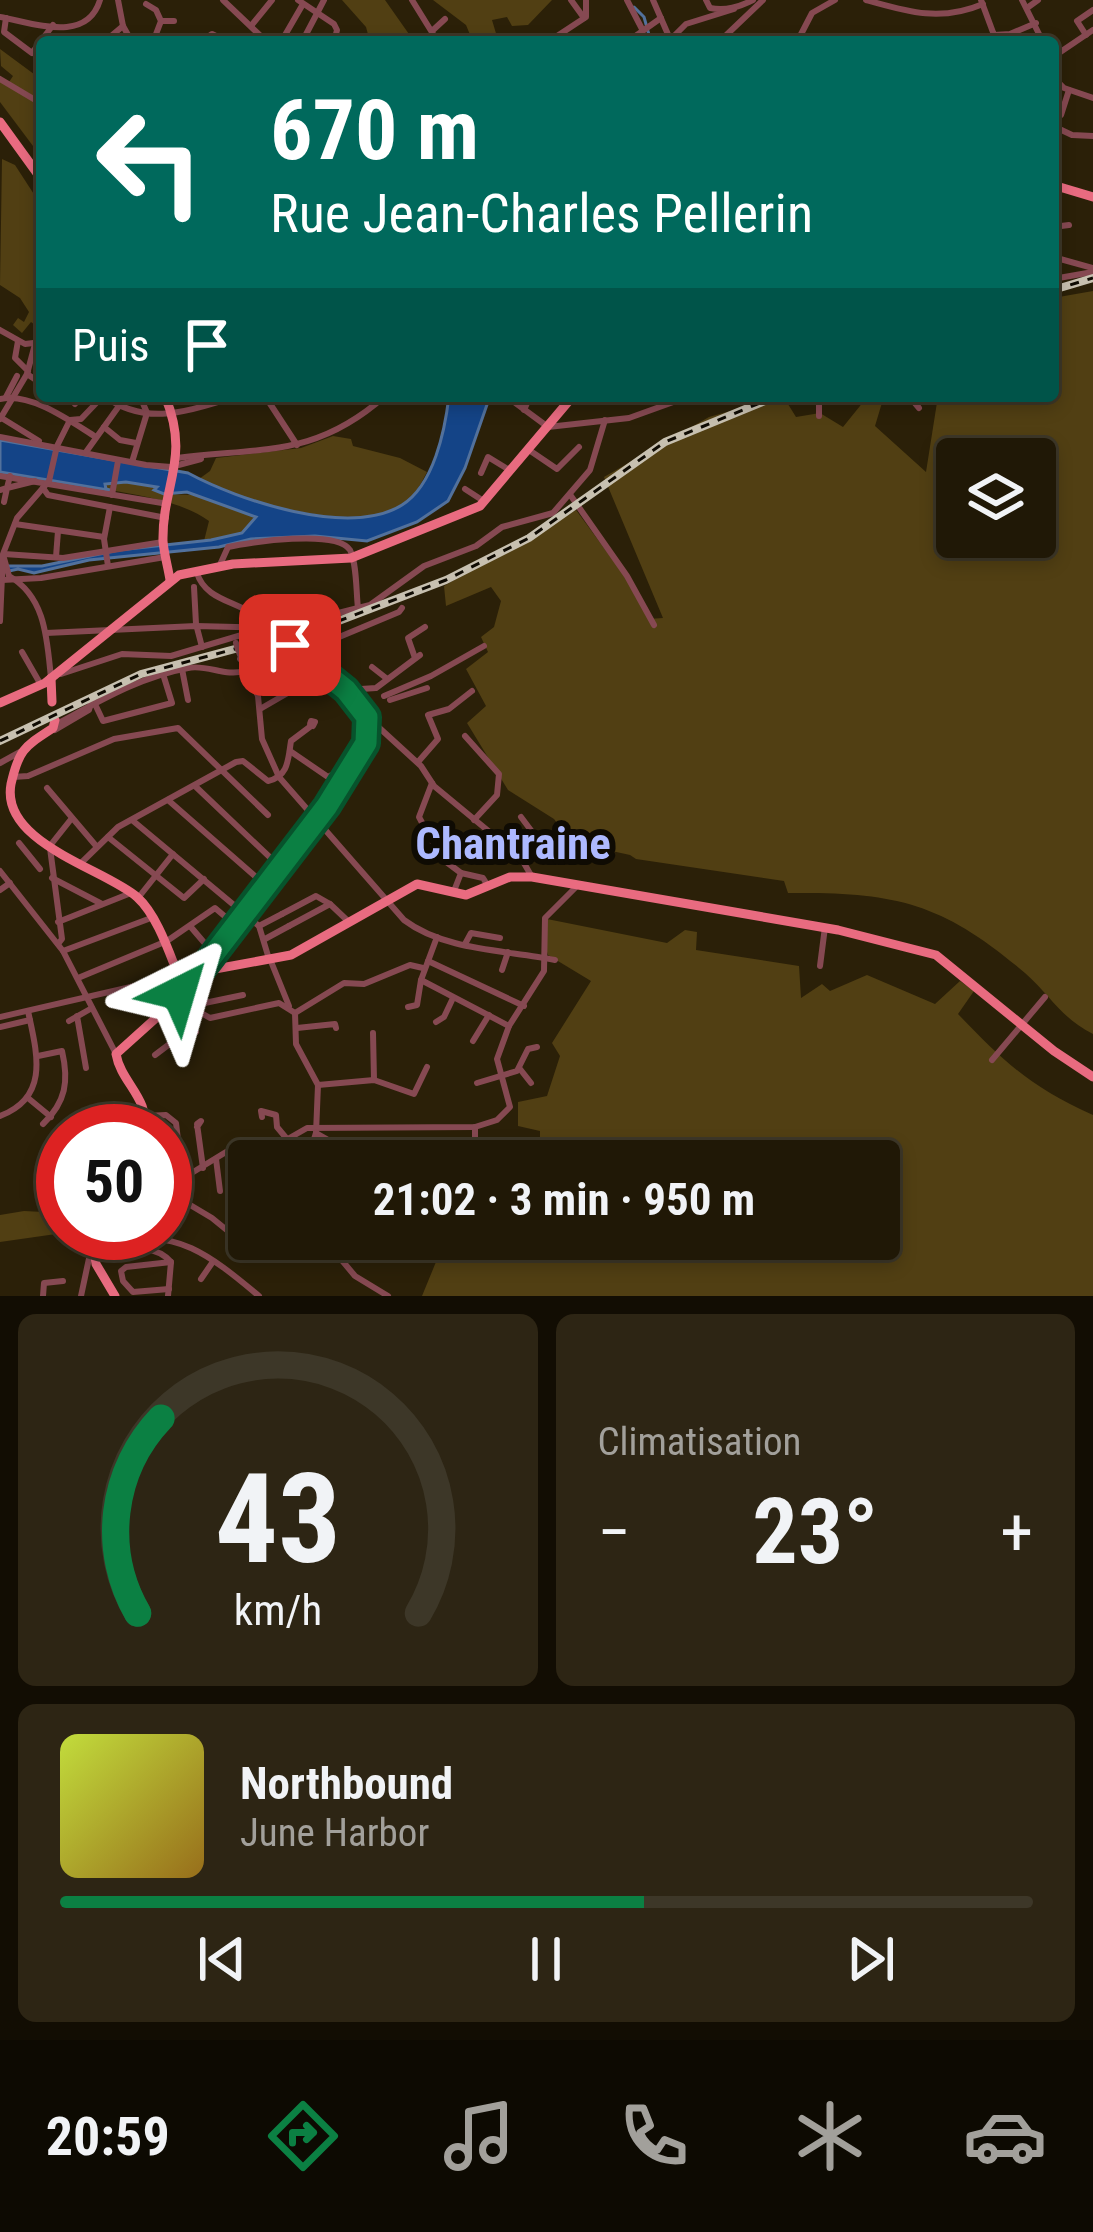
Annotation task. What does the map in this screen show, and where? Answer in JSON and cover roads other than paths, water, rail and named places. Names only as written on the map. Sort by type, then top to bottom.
[{"type":"main road","points":[[0,122],[36,172]]},
{"type":"main road","points":[[1059,180],[1093,197]]},
{"type":"main road","points":[[167,402],[176,463],[164,542],[170,580]]},
{"type":"main road","points":[[0,703],[48,689],[106,632],[170,580],[218,567],[351,558],[485,502],[564,402]]},
{"type":"main road","points":[[166,559],[201,570]]},
{"type":"main road","points":[[55,722],[21,751],[5,799],[47,846],[135,896],[164,943],[179,981]]},
{"type":"main road","points":[[137,1104],[116,1054],[165,1011],[179,981],[200,972],[291,955],[420,884],[452,895],[472,894],[510,877],[580,884],[825,927],[936,955],[1093,1077]]},
{"type":"main road","points":[[97,1260],[115,1296]]},
{"type":"street","points":[[36,47],[32,52],[4,32],[3,17],[83,26],[100,0]]},
{"type":"street","points":[[118,0],[129,36]]},
{"type":"street","points":[[223,0],[261,36]]},
{"type":"street","points":[[251,26],[272,0]]},
{"type":"street","points":[[306,36],[324,0]]},
{"type":"street","points":[[412,0],[435,36]]},
{"type":"street","points":[[571,0],[584,18]]},
{"type":"street","points":[[557,36],[584,18],[586,0]]},
{"type":"street","points":[[627,0],[643,30]]},
{"type":"street","points":[[653,0],[669,36]]},
{"type":"street","points":[[706,0],[711,9],[734,9]]},
{"type":"street","points":[[675,36],[686,23],[753,0]]},
{"type":"street","points":[[725,36],[763,0]]},
{"type":"street","points":[[799,36],[808,19],[835,0]]},
{"type":"street","points":[[866,0],[928,16],[956,15],[982,2],[992,36]]},
{"type":"street","points":[[1038,0],[1024,4],[1040,36]]},
{"type":"street","points":[[283,36],[301,2],[337,30],[336,36]]},
{"type":"street","points":[[146,4],[161,21],[155,36]]},
{"type":"street","points":[[1059,54],[1090,32],[1078,20],[1093,10]]},
{"type":"street","points":[[635,36],[661,18]]},
{"type":"street","points":[[432,31],[446,19]]},
{"type":"street","points":[[161,21],[174,21]]},
{"type":"street","points":[[1014,36],[1036,23]]},
{"type":"street","points":[[45,36],[53,26]]},
{"type":"street","points":[[112,36],[124,26]]},
{"type":"street","points":[[0,79],[36,100]]},
{"type":"street","points":[[1059,82],[1069,91],[1093,98]]},
{"type":"street","points":[[1059,114],[1069,91]]},
{"type":"street","points":[[1059,130],[1093,136]]},
{"type":"street","points":[[1059,226],[1069,225]]},
{"type":"street","points":[[1059,259],[1093,270]]},
{"type":"street","points":[[1059,278],[1093,270]]},
{"type":"street","points":[[0,330],[17,341],[36,343]]},
{"type":"street","points":[[17,341],[16,360],[36,380]]},
{"type":"street","points":[[36,350],[0,418],[57,448],[119,460],[176,463],[297,446],[323,439],[377,402]]},
{"type":"street","points":[[4,357],[14,352]]},
{"type":"street","points":[[7,398],[56,413],[96,437]]},
{"type":"street","points":[[0,621],[2,554],[14,524],[46,482],[57,448],[73,423],[98,402]]},
{"type":"street","points":[[113,402],[148,416],[216,402]]},
{"type":"street","points":[[133,462],[148,416],[144,402]]},
{"type":"street","points":[[269,402],[297,446]]},
{"type":"street","points":[[514,402],[548,427],[636,416],[674,402]]},
{"type":"street","points":[[524,410],[527,402]]},
{"type":"street","points":[[819,402],[819,416]]},
{"type":"street","points":[[914,402],[919,408]]},
{"type":"street","points":[[86,453],[119,406]]},
{"type":"street","points":[[90,409],[120,440],[136,443]]},
{"type":"street","points":[[46,633],[196,626],[258,629],[377,602],[415,571],[476,546],[502,527],[548,515],[572,496],[590,470],[605,420]]},
{"type":"street","points":[[0,436],[42,442]]},
{"type":"street","points":[[529,450],[557,469],[579,447]]},
{"type":"street","points":[[481,473],[488,457],[511,472]]},
{"type":"street","points":[[107,557],[104,537],[119,460]]},
{"type":"street","points":[[22,512],[2,502],[5,476],[169,504]]},
{"type":"street","points":[[4,489],[46,482]]},
{"type":"street","points":[[46,482],[48,495],[166,518]]},
{"type":"street","points":[[465,489],[485,502]]},
{"type":"street","points":[[98,505],[101,492]]},
{"type":"street","points":[[572,496],[654,625]]},
{"type":"street","points":[[14,524],[104,537]]},
{"type":"street","points":[[56,558],[58,531]]},
{"type":"street","points":[[218,567],[228,547],[314,538],[342,544],[349,549],[358,608]]},
{"type":"street","points":[[3,576],[18,580],[164,542]]},
{"type":"street","points":[[2,554],[166,559]]},
{"type":"street","points":[[201,570],[208,593],[257,617],[258,629]]},
{"type":"street","points":[[18,580],[44,618],[48,689]]},
{"type":"street","points":[[194,587],[202,647]]},
{"type":"street","points":[[337,679],[332,640],[402,608]]},
{"type":"street","points":[[346,690],[376,688],[418,657],[408,638],[425,627]]},
{"type":"street","points":[[237,648],[258,629]]},
{"type":"street","points":[[48,689],[120,654],[169,657],[202,647],[287,644],[337,679],[367,717],[418,762],[432,783],[474,820],[524,853],[532,877]]},
{"type":"street","points":[[390,700],[484,646]]},
{"type":"street","points":[[237,648],[258,696],[262,739],[279,777],[413,927],[465,944],[555,960]]},
{"type":"street","points":[[22,652],[48,689]]},
{"type":"street","points":[[372,668],[386,678]]},
{"type":"street","points":[[55,722],[182,669],[244,671]]},
{"type":"street","points":[[182,669],[188,700]]},
{"type":"street","points":[[260,709],[324,671]]},
{"type":"street","points":[[92,703],[103,721],[172,703],[164,674]]},
{"type":"street","points":[[376,688],[390,700]]},
{"type":"street","points":[[390,700],[427,688]]},
{"type":"street","points":[[418,762],[438,739],[428,715],[449,709],[472,691]]},
{"type":"street","points":[[0,764],[89,710],[92,703]]},
{"type":"street","points":[[200,972],[356,762],[366,743],[367,717]]},
{"type":"street","points":[[79,865],[132,820],[243,761],[268,781],[279,777],[291,741],[311,726]]},
{"type":"street","points":[[13,777],[28,776],[114,739],[178,728],[268,815]]},
{"type":"street","points":[[465,736],[499,774],[497,795],[474,820]]},
{"type":"street","points":[[290,751],[328,777],[356,762]]},
{"type":"street","points":[[432,783],[419,812],[421,822],[441,858],[461,873],[483,878],[489,887]]},
{"type":"street","points":[[195,786],[278,865]]},
{"type":"street","points":[[46,788],[97,848]]},
{"type":"street","points":[[168,800],[264,884]]},
{"type":"street","points":[[28,855],[47,846],[72,818]]},
{"type":"street","points":[[520,818],[536,837],[524,853]]},
{"type":"street","points":[[132,820],[259,926],[292,1010],[296,1044],[318,1084],[313,1140]]},
{"type":"street","points":[[108,837],[184,898],[203,879]]},
{"type":"street","points":[[19,843],[40,869]]},
{"type":"street","points":[[47,846],[60,947]]},
{"type":"street","points":[[58,922],[135,896],[173,854]]},
{"type":"street","points":[[0,871],[60,947],[116,1054]]},
{"type":"street","points":[[452,895],[461,873]]},
{"type":"street","points":[[52,878],[103,905]]},
{"type":"street","points":[[0,890],[10,883]]},
{"type":"street","points":[[262,1117],[261,1111],[276,1114],[277,1127],[287,1139],[300,1130],[475,1127],[506,1114],[510,1107],[497,1059],[509,1026],[544,970],[545,918],[580,884]]},
{"type":"street","points":[[259,926],[316,896],[349,922]]},
{"type":"street","points":[[265,938],[330,904]]},
{"type":"street","points":[[77,978],[164,943],[215,908],[235,926]]},
{"type":"street","points":[[282,914],[289,926]]},
{"type":"street","points":[[60,947],[151,918]]},
{"type":"street","points":[[190,926],[213,953]]},
{"type":"street","points":[[820,966],[825,927]]},
{"type":"street","points":[[465,944],[471,933],[500,938]]},
{"type":"street","points":[[408,1007],[417,1005],[436,937]]},
{"type":"street","points":[[502,970],[508,952]]},
{"type":"street","points":[[0,1027],[87,998],[179,981],[209,1018],[274,1004],[292,1010],[344,982],[364,984],[410,965],[425,965],[524,1006]]},
{"type":"street","points":[[421,980],[509,1026]]},
{"type":"street","points":[[195,1005],[243,995]]},
{"type":"street","points":[[992,1060],[1046,997]]},
{"type":"street","points":[[436,1022],[445,1017],[454,998]]},
{"type":"street","points":[[153,1000],[182,1034]]},
{"type":"street","points":[[86,1068],[73,1018],[92,1008]]},
{"type":"street","points":[[473,1042],[489,1015]]},
{"type":"street","points":[[0,1017],[29,1016]]},
{"type":"street","points":[[0,1116],[28,1098],[38,1078],[29,1016]]},
{"type":"street","points":[[296,1028],[335,1024],[336,1028]]},
{"type":"street","points":[[155,1055],[192,1028],[196,1033]]},
{"type":"street","points":[[373,1033],[374,1080]]},
{"type":"street","points":[[477,1083],[520,1069],[528,1049],[536,1047]]},
{"type":"street","points":[[38,1056],[62,1052],[67,1073],[58,1104]]},
{"type":"street","points":[[318,1084],[374,1080],[414,1094],[427,1067]]},
{"type":"street","points":[[520,1069],[531,1083]]},
{"type":"street","points":[[28,1098],[36,1105]]},
{"type":"street","points":[[197,1127],[203,1168]]},
{"type":"street","points":[[475,1127],[476,1140]]},
{"type":"street","points":[[316,1130],[327,1140]]},
{"type":"street","points":[[192,1173],[228,1154]]},
{"type":"street","points":[[216,1159],[220,1191]]},
{"type":"street","points":[[192,1206],[228,1231]]},
{"type":"street","points":[[192,1250],[259,1296]]},
{"type":"street","points":[[81,1296],[89,1260]]},
{"type":"street","points":[[342,1260],[355,1276],[388,1296]]},
{"type":"street","points":[[171,1262],[169,1292],[133,1292],[123,1281],[121,1271],[171,1262]]},
{"type":"street","points":[[201,1279],[212,1263]]},
{"type":"street","points":[[43,1296],[44,1283],[63,1281]]},
{"type":"water","points":[[448,402],[488,402],[448,501],[417,522],[367,541],[315,536],[251,539],[219,547],[89,560],[34,573],[18,569],[0,573],[0,566],[42,566],[119,550],[211,540],[242,533],[256,517],[187,492],[164,494],[154,490],[157,487],[105,484],[114,491],[0,472],[0,440],[188,473],[264,504],[353,518],[380,514],[413,496],[430,471]]},
{"type":"waterway","points":[[634,7],[644,17],[649,36]]},
{"type":"railway","points":[[1059,288],[1093,278]]},
{"type":"railway","points":[[0,741],[141,674],[336,622],[446,580],[529,538],[665,442],[762,402]]},
{"type":"district","name":"Chantraine","points":[[513,843]]}]
